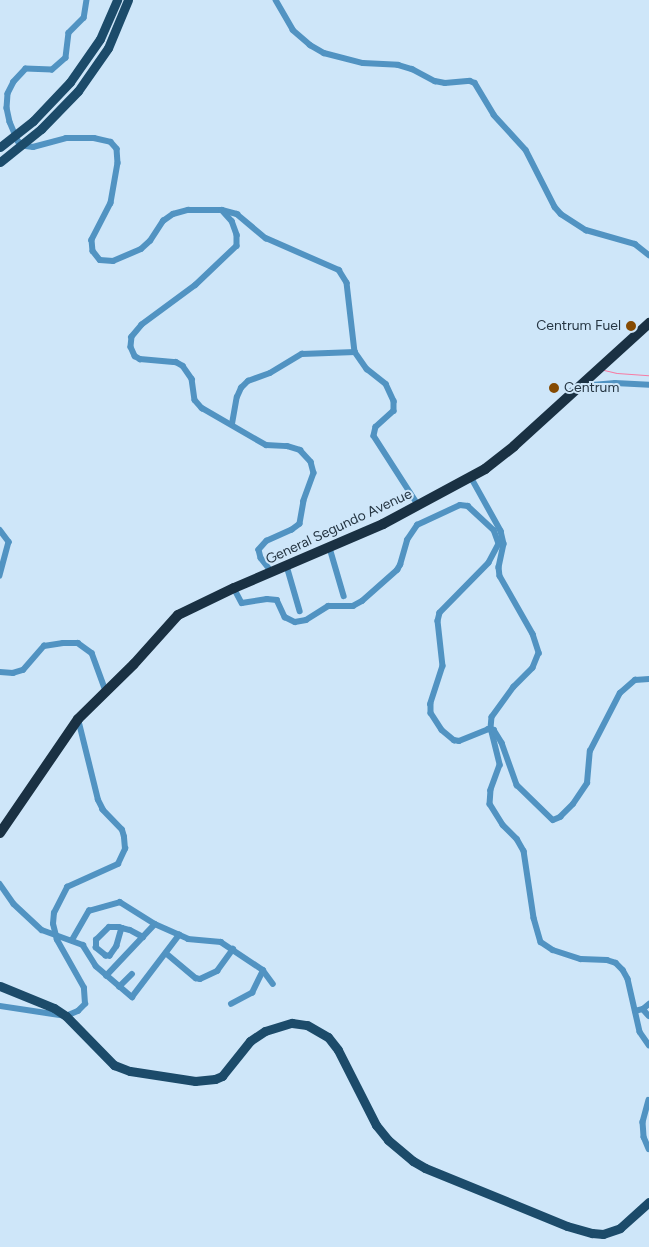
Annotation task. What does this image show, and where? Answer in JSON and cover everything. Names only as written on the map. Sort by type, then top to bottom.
[{"type":"highway","name":"General Segundo Avenue","points":[[0,833],[78,719],[134,664],[178,615],[234,588],[330,548],[419,506],[470,477],[501,457],[593,376],[649,323]]},
{"type":"main road","points":[[0,148],[51,104],[88,58],[109,22],[118,0]]},
{"type":"main road","points":[[0,162],[58,112],[96,67],[117,31],[128,0]]},
{"type":"main road","points":[[0,986],[54,1008],[66,1016],[114,1065],[130,1071],[195,1081],[216,1079],[222,1076],[250,1041],[265,1030],[292,1023],[307,1025],[328,1037],[338,1050],[376,1125],[388,1140],[413,1161],[425,1168],[567,1226],[592,1233],[603,1234],[620,1228],[649,1202]]},
{"type":"street","points":[[87,0],[84,18],[70,34],[66,58],[52,70],[26,69],[14,82],[8,94],[7,108],[16,136],[23,144],[40,146],[66,138],[86,137],[106,140],[117,148],[118,162],[111,204],[92,240],[93,251],[100,260],[113,260],[141,249],[150,241],[164,221],[173,214],[188,210],[222,210],[237,214],[269,240],[339,270],[347,283],[355,352],[367,369],[382,379],[391,393],[395,406],[394,411],[376,427],[373,433],[419,506]]},
{"type":"street","points":[[276,0],[293,30],[310,46],[324,53],[363,63],[398,65],[445,83],[473,82],[477,85],[494,115],[526,150],[555,207],[561,214],[586,230],[636,244],[649,255]]},
{"type":"street","points":[[222,210],[232,221],[237,235],[237,246],[196,285],[157,312],[138,329],[132,337],[131,346],[135,356],[140,359],[181,364],[192,379],[196,402],[266,445],[287,446],[300,450],[307,456],[314,468],[304,501],[300,524],[292,530],[267,541],[259,550],[272,573]]},
{"type":"street","points":[[232,424],[237,397],[241,388],[248,381],[270,373],[302,354],[355,352]]},
{"type":"street","points":[[581,386],[622,383],[649,385]]},
{"type":"street","points":[[470,477],[501,531],[504,544],[499,567],[500,576],[534,634],[539,653],[534,668],[514,687],[494,713],[491,721],[500,765],[490,795],[490,804],[503,825],[517,839],[524,851],[531,900],[540,939],[553,950],[581,959],[616,962],[628,979],[640,1032],[649,1045]]},
{"type":"street","points":[[234,588],[242,603],[267,599],[277,600],[285,617],[295,622],[306,620],[328,606],[353,606],[362,601],[397,570],[407,540],[417,525],[460,505],[468,506],[494,530],[499,544],[488,563],[440,613],[438,621],[442,666],[431,704],[431,713],[442,730],[454,740],[491,728]]},
{"type":"street","points":[[0,530],[8,538],[9,547],[0,576]]},
{"type":"street","points":[[330,548],[344,596]]},
{"type":"street","points":[[287,566],[300,610]]},
{"type":"street","points":[[0,672],[13,674],[23,670],[44,646],[63,643],[78,644],[92,653],[106,691]]},
{"type":"street","points":[[491,728],[497,733],[502,742],[517,785],[549,818],[557,820],[573,804],[587,783],[590,751],[620,693],[634,680],[649,679]]},
{"type":"street","points":[[0,1006],[66,1016],[84,1006],[84,988],[56,935],[54,914],[67,888],[112,868],[121,860],[125,849],[122,830],[103,810],[98,800],[78,719]]},
{"type":"street","points":[[0,884],[7,897],[42,930],[83,945],[96,966],[132,997],[179,935]]},
{"type":"street","points":[[72,940],[89,911],[116,902],[126,904],[154,924],[179,935],[192,940],[217,941],[233,949],[263,970],[273,984]]},
{"type":"street","points":[[106,976],[154,924]]},
{"type":"street","points":[[122,928],[117,946],[110,956],[106,956],[96,948],[95,941],[107,929],[112,927],[122,928],[143,937]]},
{"type":"street","points":[[166,953],[196,978],[200,979],[217,971],[233,949]]},
{"type":"street","points":[[230,1004],[252,993],[263,970]]},
{"type":"street","points":[[119,987],[132,974]]},
{"type":"street","points":[[635,1010],[643,1009],[649,1004]]},
{"type":"street","points":[[643,1009],[649,1016]]},
{"type":"street","points":[[649,1100],[643,1122],[644,1137],[649,1150]]},
{"type":"waterway","points":[[604,370],[617,373],[649,375]]},
{"type":"place","name":"Centrum Fuel","points":[[631,326]]},
{"type":"place","name":"Centrum","points":[[554,388]]}]
